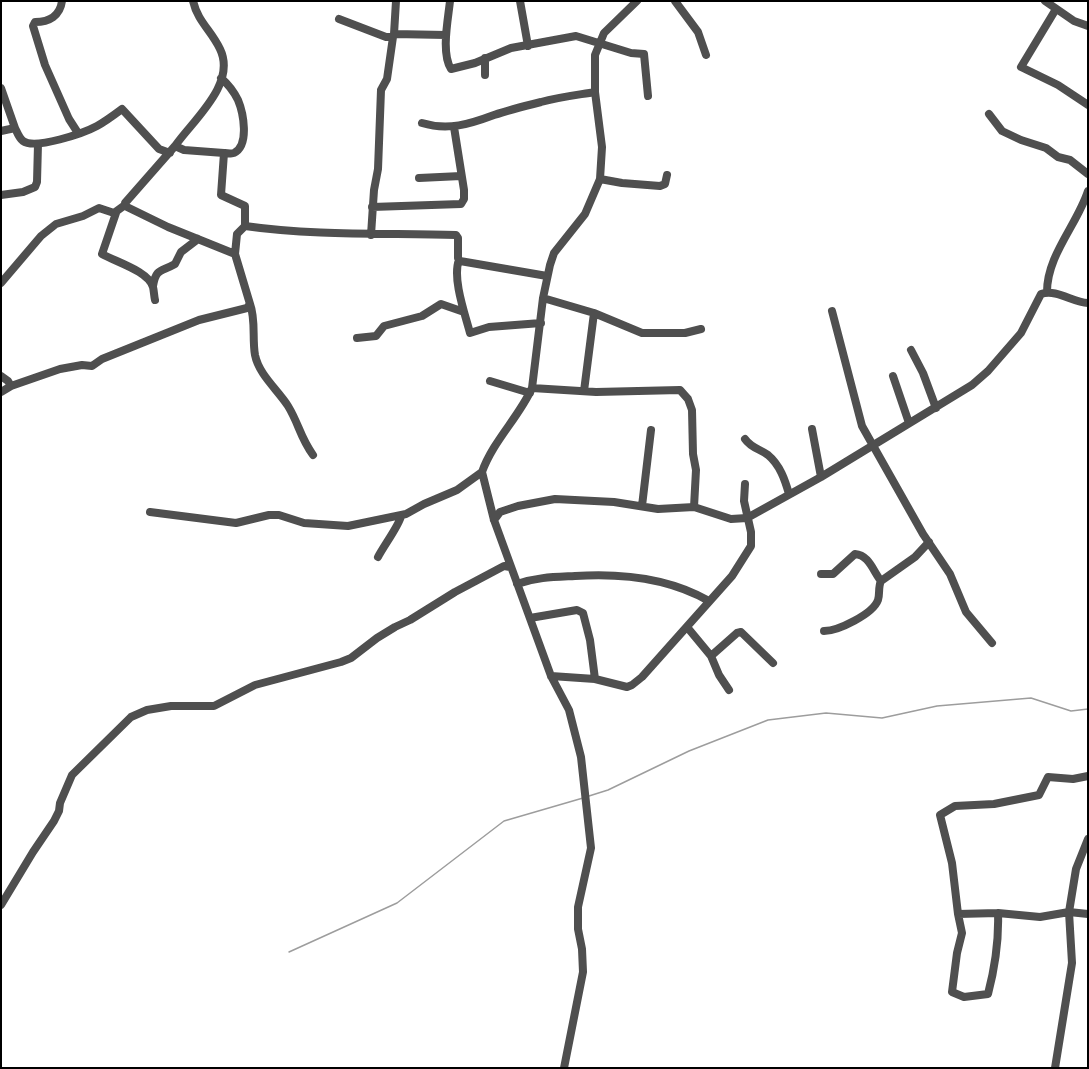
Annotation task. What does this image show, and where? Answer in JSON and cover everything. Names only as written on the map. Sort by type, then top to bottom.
[{"type":"street","points":[[62,1],[53,19],[46,22],[36,22],[33,26],[45,65],[69,119],[78,133]]},
{"type":"street","points":[[155,300],[152,286],[138,272],[102,254],[116,213],[125,205],[170,153],[195,118],[210,104],[218,89],[223,72],[223,55],[216,41],[199,18],[193,1]]},
{"type":"street","points":[[371,235],[372,207],[378,169],[381,90],[386,79],[393,36],[396,1]]},
{"type":"street","points":[[450,1],[446,35],[447,60],[451,69],[511,48],[576,36],[631,53],[644,54],[648,96]]},
{"type":"street","points":[[520,1],[528,46]]},
{"type":"street","points":[[150,512],[236,523],[279,515],[304,524],[348,526],[401,516],[457,490],[482,472],[500,440],[528,399],[531,390],[541,323],[543,298],[547,276],[554,253],[585,214],[600,179],[602,147],[595,92],[594,65],[599,42],[604,33],[612,24],[637,1]]},
{"type":"street","points":[[675,1],[698,32],[706,55]]},
{"type":"street","points":[[1045,1],[1074,21],[1088,26]]},
{"type":"street","points":[[1056,9],[1021,67],[1058,85],[1088,105]]},
{"type":"street","points":[[339,19],[386,38],[393,36],[446,35]]},
{"type":"street","points":[[485,58],[485,76]]},
{"type":"street","points":[[175,146],[184,150],[225,154],[234,153],[239,148],[244,135],[243,115],[238,100],[221,78]]},
{"type":"street","points":[[1,88],[15,128],[21,140],[25,143],[38,144],[78,133],[97,126],[122,109],[159,149],[170,153]]},
{"type":"street","points":[[422,123],[432,126],[454,126],[475,123],[494,115],[541,102],[595,92]]},
{"type":"street","points":[[989,114],[1002,131],[1021,140],[1046,148],[1058,157],[1070,160],[1088,174]]},
{"type":"street","points":[[372,207],[461,204],[464,199],[462,176],[454,126]]},
{"type":"street","points":[[1,131],[15,128]]},
{"type":"street","points":[[1,194],[23,192],[35,187],[37,182],[38,144]]},
{"type":"street","points":[[225,154],[221,195],[245,206],[245,226],[237,234],[235,254],[253,312],[254,350],[257,362],[287,405],[296,420],[302,439],[313,455]]},
{"type":"street","points":[[600,179],[622,183],[660,186],[665,184],[667,175]]},
{"type":"street","points":[[419,178],[462,176]]},
{"type":"street","points":[[1047,292],[1047,279],[1062,243],[1084,205],[1088,191]]},
{"type":"street","points":[[125,205],[198,239],[235,254]]},
{"type":"street","points":[[1,283],[41,236],[56,224],[83,216],[100,208],[116,213]]},
{"type":"street","points":[[245,226],[266,229],[371,235],[404,234],[456,236],[458,238],[459,260],[457,266],[464,312],[470,333],[489,326],[541,323]]},
{"type":"street","points":[[152,286],[158,271],[175,264],[181,252],[198,239]]},
{"type":"street","points":[[459,260],[547,276]]},
{"type":"street","points":[[494,520],[500,512],[518,506],[555,499],[614,502],[658,509],[694,507],[731,519],[747,518],[873,447],[909,423],[936,408],[964,388],[972,385],[988,371],[1021,333],[1038,297],[1047,292],[1088,303]]},
{"type":"street","points":[[543,298],[594,313],[642,333],[685,333],[701,329]]},
{"type":"street","points":[[1,392],[11,386],[69,366],[97,364],[102,359],[199,320],[242,310],[250,304]]},
{"type":"street","points":[[357,338],[376,336],[384,326],[422,316],[441,304],[464,312]]},
{"type":"street","points":[[832,311],[860,420],[873,447],[955,583],[966,612],[992,643]]},
{"type":"street","points":[[584,391],[594,313]]},
{"type":"street","points":[[911,350],[923,373],[936,408]]},
{"type":"street","points":[[1,376],[8,381],[11,386]]},
{"type":"street","points":[[893,376],[909,423]]},
{"type":"street","points":[[490,381],[531,390],[680,390],[688,399],[693,416],[693,454],[696,470],[694,507]]},
{"type":"street","points":[[812,429],[821,477]]},
{"type":"street","points":[[642,506],[651,430]]},
{"type":"street","points":[[745,439],[753,447],[768,456],[776,464],[782,473],[790,494]]},
{"type":"street","points":[[482,472],[490,507],[506,556],[507,566],[517,584],[551,676],[569,710],[581,757],[590,842],[578,907],[578,929],[582,949],[583,972],[564,1068]]},
{"type":"street","points":[[551,676],[595,679],[621,686],[632,685],[642,677],[732,576],[751,546],[751,532],[744,501],[745,484]]},
{"type":"street","points":[[490,507],[500,512]]},
{"type":"street","points":[[378,557],[388,537],[401,520],[401,516]]},
{"type":"street","points":[[881,581],[915,557],[930,542]]},
{"type":"street","points":[[821,574],[833,574],[855,554],[861,555],[868,560],[881,581],[878,600],[871,610],[833,631],[824,631]]},
{"type":"street","points":[[1,905],[33,852],[54,821],[72,775],[131,717],[147,710],[171,706],[214,706],[254,686],[270,680],[341,662],[351,658],[377,638],[410,620],[454,592],[507,566]]},
{"type":"street","points":[[517,584],[544,577],[601,574],[660,581],[682,588],[710,601]]},
{"type":"street","points":[[530,618],[577,610],[583,613],[590,640],[595,679]]},
{"type":"street","points":[[687,627],[710,656],[719,675],[729,690]]},
{"type":"street","points":[[710,656],[741,632],[745,634],[773,664]]},
{"type":"street","points":[[998,913],[999,932],[995,967],[988,994],[964,997],[952,992],[957,953],[962,933],[958,914],[952,863],[940,815],[955,806],[994,804],[1039,795],[1048,777],[1074,779],[1088,776]]},
{"type":"street","points":[[1055,1068],[1072,962],[1068,912],[1076,869],[1088,839]]},
{"type":"street","points":[[958,914],[998,913],[1040,917],[1068,912],[1088,914]]},
{"type":"waterway","points":[[589,796],[608,790],[689,751],[768,720],[826,713],[882,718],[937,706],[1031,698],[1071,711],[1088,709]]},
{"type":"waterway","points":[[289,952],[397,903],[504,821],[583,798]]}]
